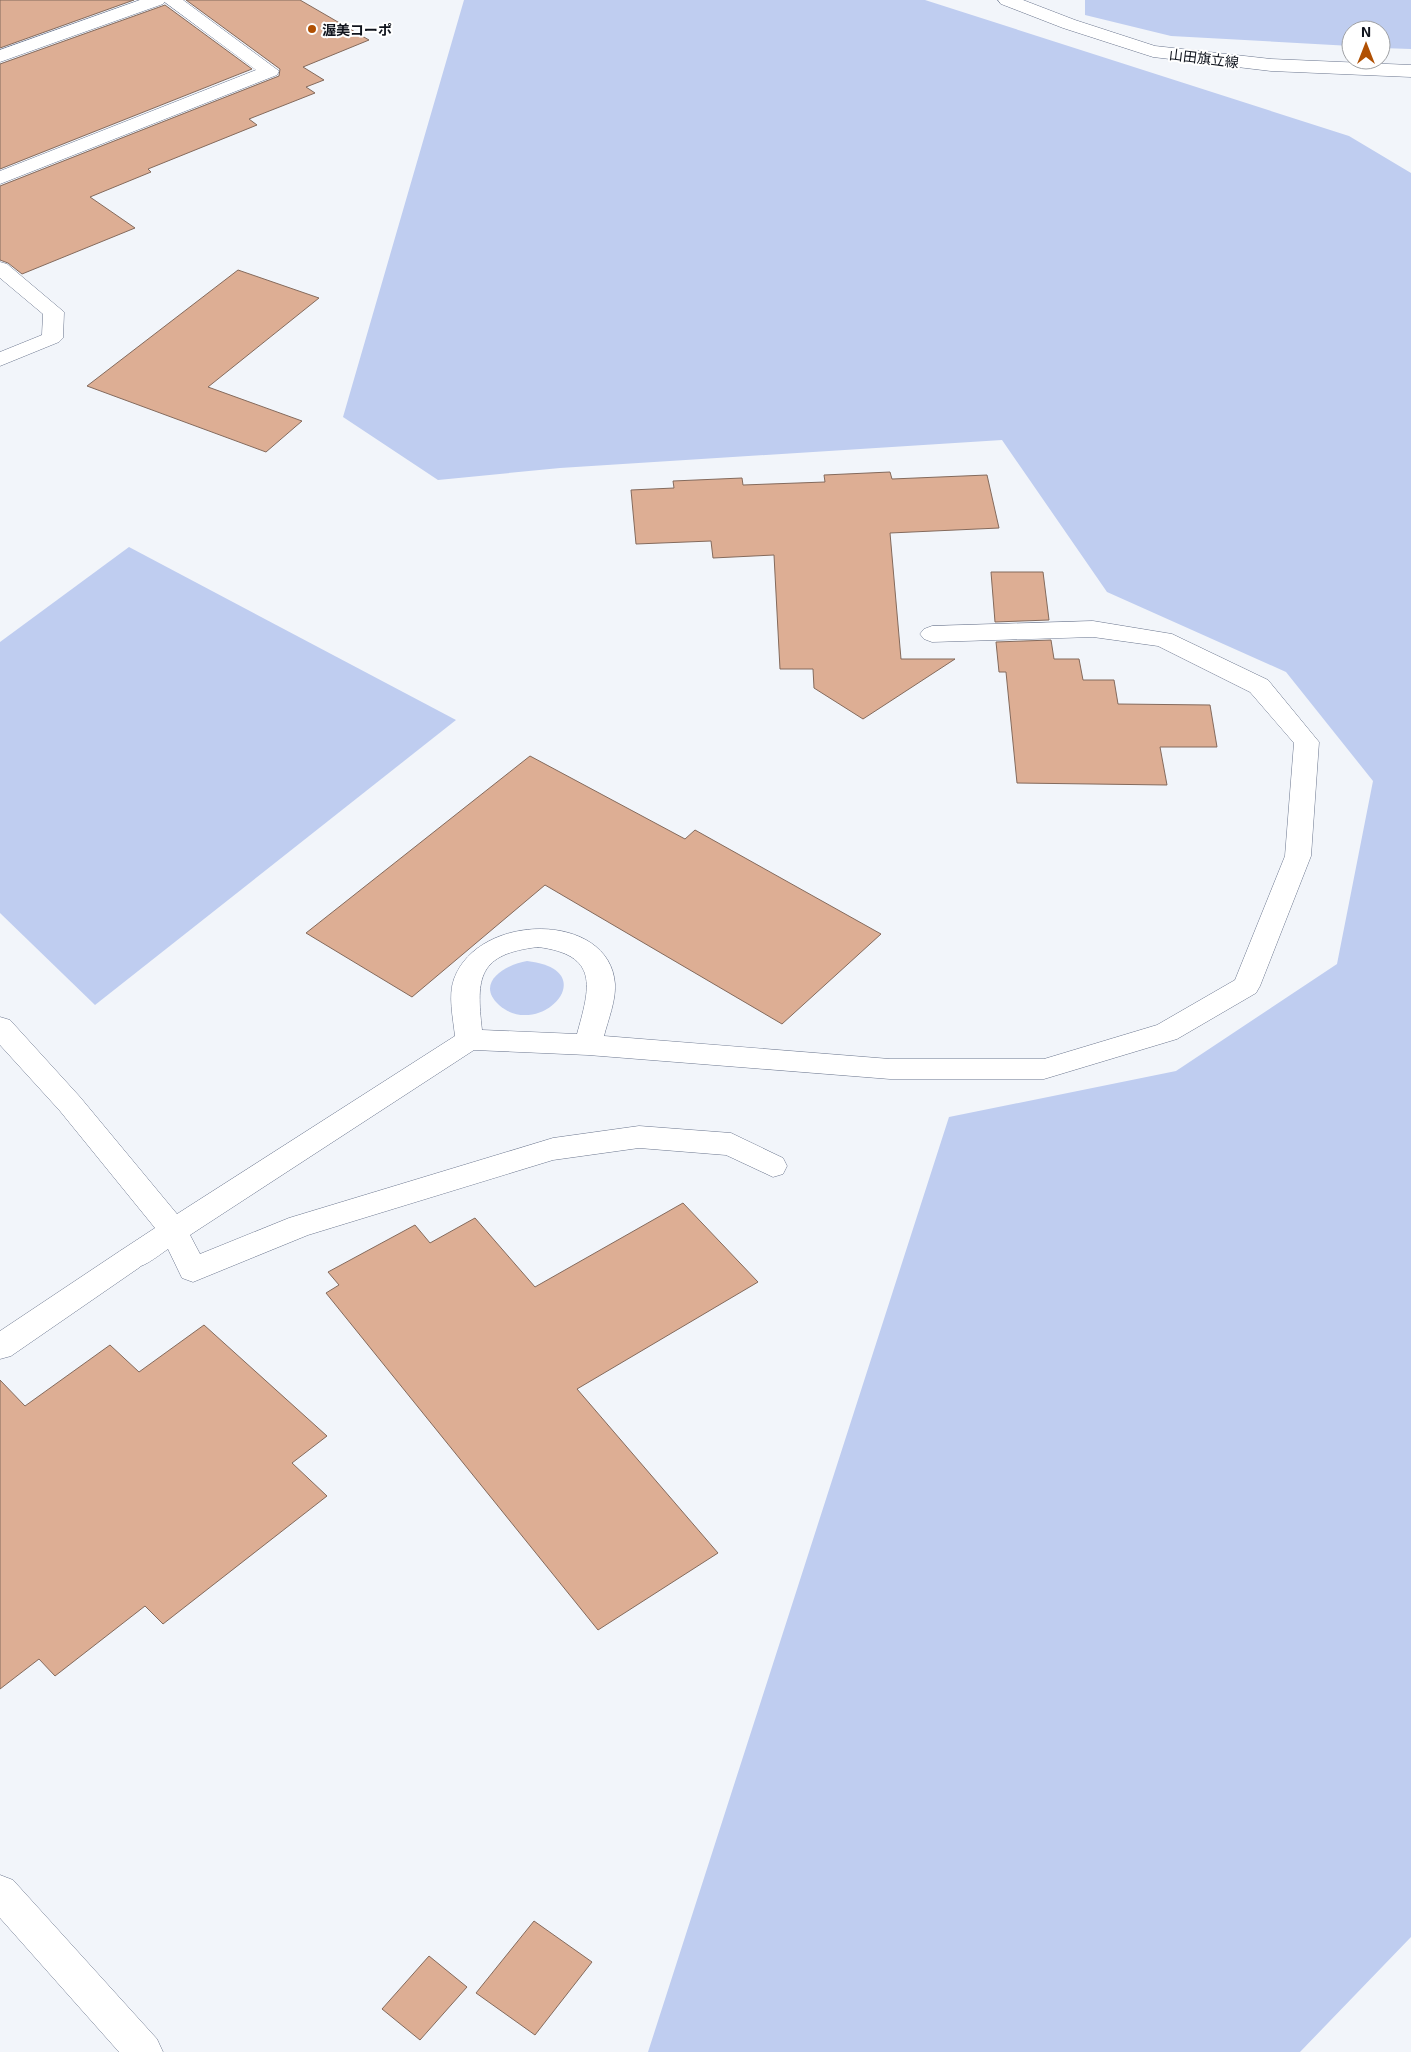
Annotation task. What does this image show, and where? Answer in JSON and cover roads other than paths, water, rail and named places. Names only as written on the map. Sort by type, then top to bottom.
[{"type":"street","points":[[0,56],[157,0]]},
{"type":"street","points":[[0,178],[270,71],[171,0]]},
{"type":"street","name":"山田旗立線","points":[[1007,0],[1068,16],[1153,51],[1271,66],[1411,71]]},
{"type":"street","points":[[0,268],[54,312],[52,338],[0,360]]},
{"type":"street","points":[[0,1347],[173,1230],[469,1040],[588,1046],[890,1069],[1044,1069],[1167,1032],[1246,986],[1298,856],[1307,742],[1259,686],[1164,639],[1092,629],[932,634]]},
{"type":"street","points":[[469,1040],[467,979],[475,964],[488,951],[506,942],[527,938],[549,938],[569,943],[586,953],[597,966],[601,982],[588,1046]]},
{"type":"street","points":[[0,1026],[70,1104],[173,1230],[193,1270],[299,1226],[553,1149],[639,1137],[731,1144],[773,1166]]},
{"type":"street","points":[[0,1892],[144,2052]]},
{"type":"place","name":"渥美コーポ","points":[[312,29]]}]
